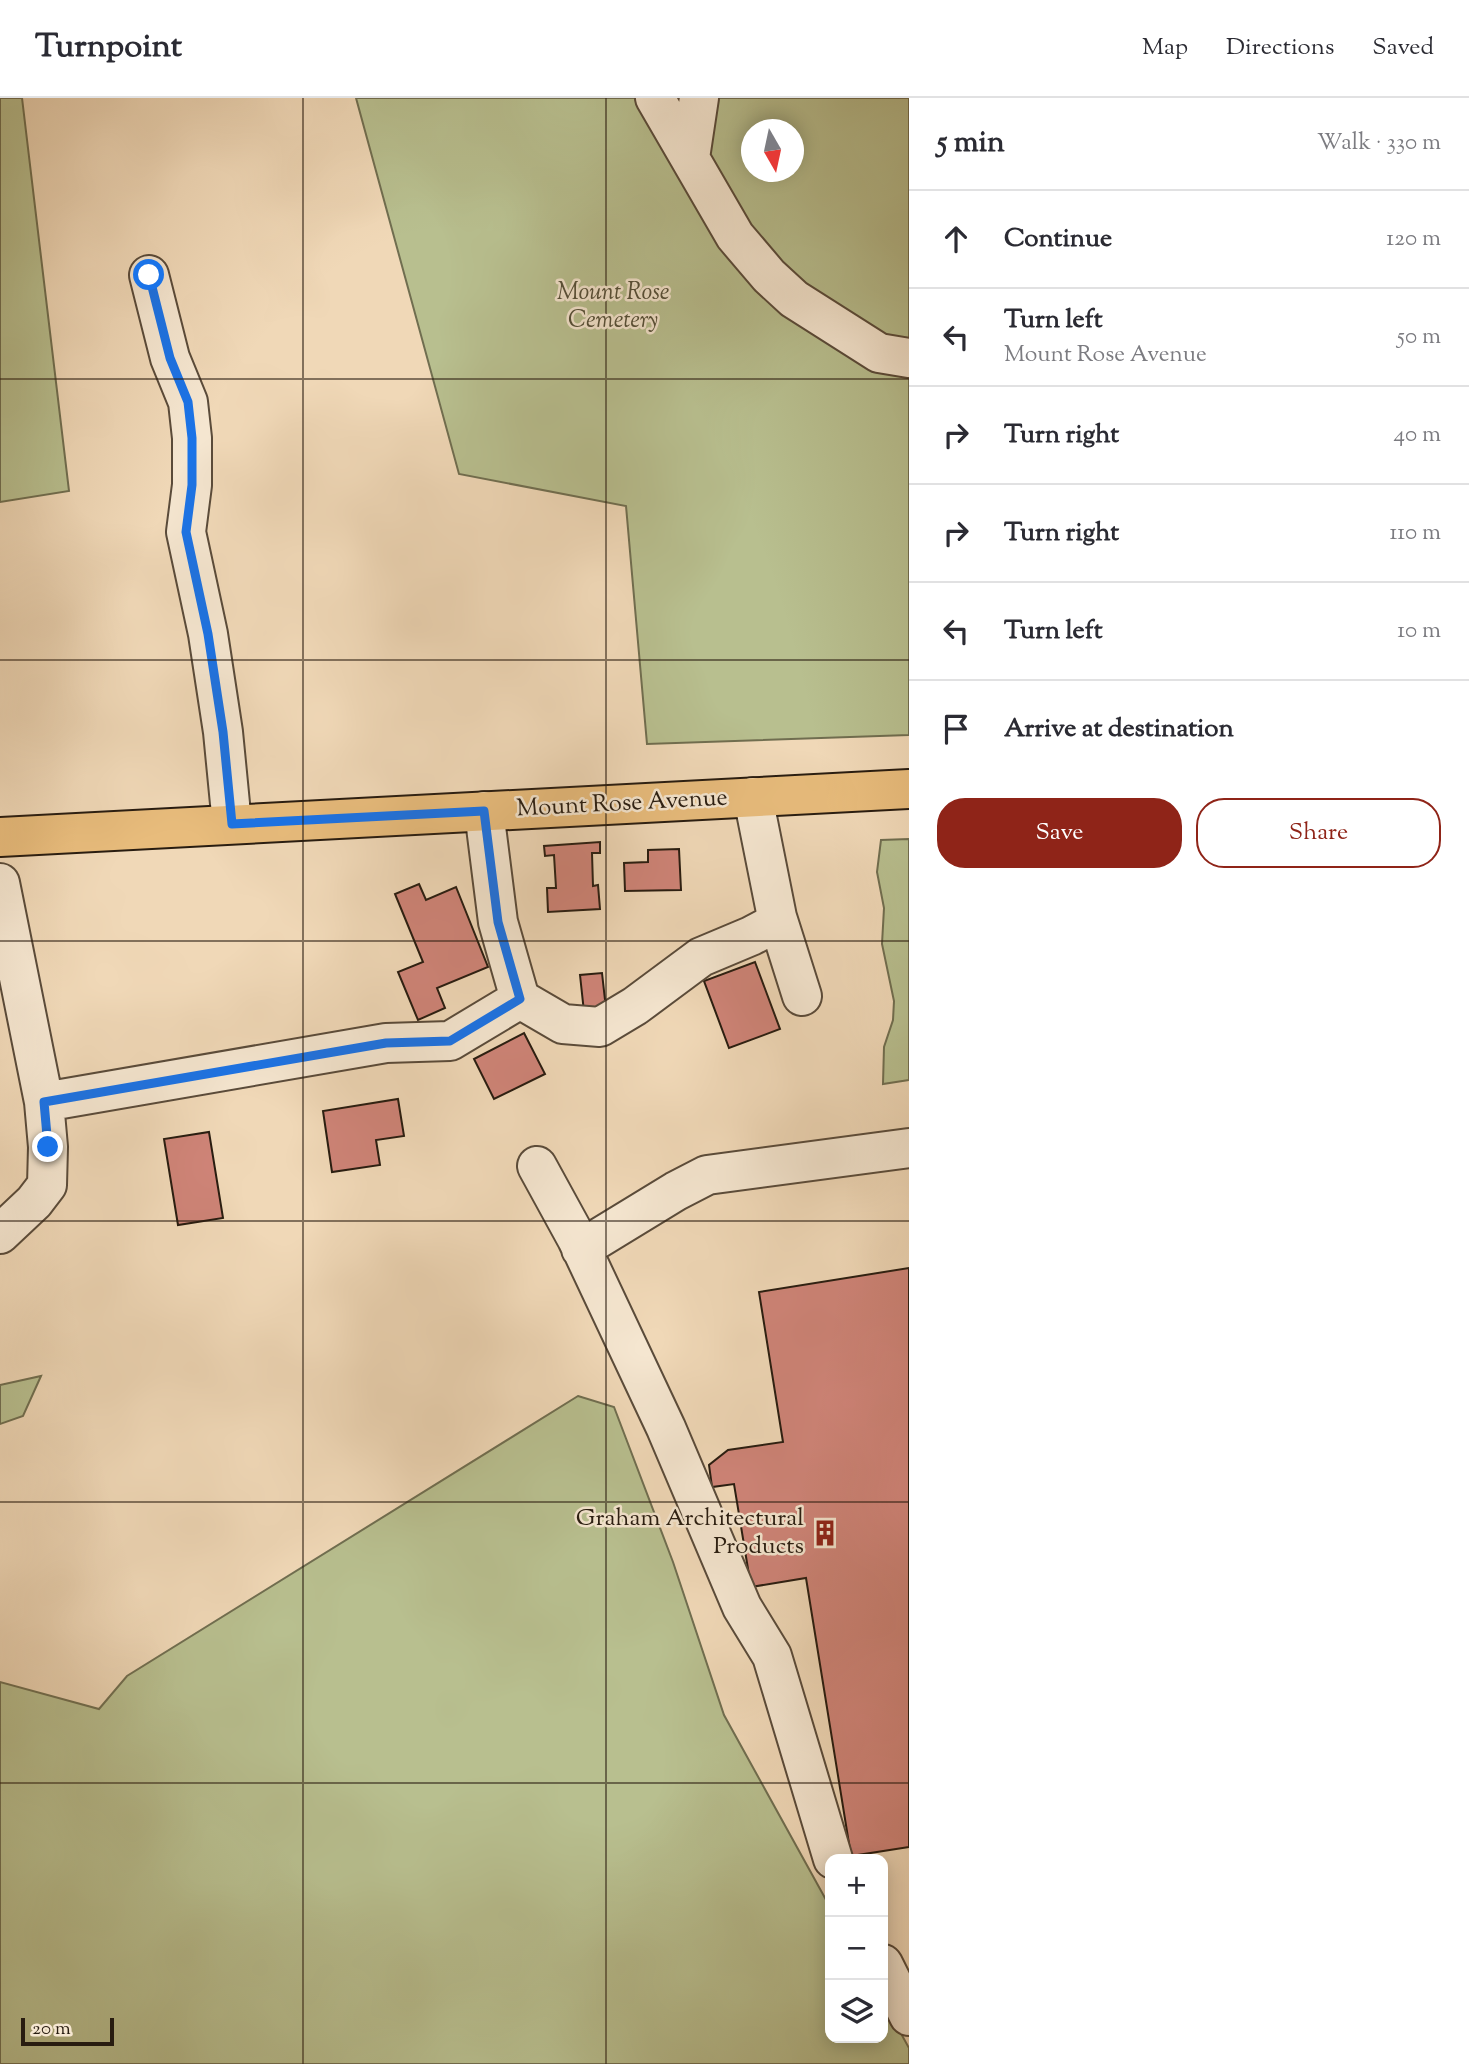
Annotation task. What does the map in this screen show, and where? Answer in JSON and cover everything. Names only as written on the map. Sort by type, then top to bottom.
[{"type":"main road","name":"Mount Rose Avenue","points":[[0,836],[909,789]]},
{"type":"lane","points":[[655,98],[735,236],[769,276],[794,299],[879,353],[909,358]]},
{"type":"lane","points":[[691,158],[699,98]]},
{"type":"lane","points":[[149,275],[170,358],[188,402],[192,438],[192,485],[186,532],[208,634],[223,732],[232,824]]},
{"type":"lane","points":[[753,797],[777,917],[802,996]]},
{"type":"lane","points":[[484,811],[498,922],[520,999],[563,1024],[600,1027],[635,1006],[701,957],[751,936],[768,927],[777,917]]},
{"type":"lane","points":[[0,883],[44,1102],[48,1147],[47,1185],[34,1202],[0,1234]]},
{"type":"lane","points":[[44,1102],[386,1043],[450,1041],[520,999]]},
{"type":"lane","points":[[581,1249],[707,1175],[909,1148]]},
{"type":"lane","points":[[537,1166],[581,1249],[666,1428],[742,1607],[772,1656],[831,1854]]},
{"type":"lane","points":[[888,1974],[909,2016]]},
{"type":"green space","points":[[0,98],[22,98],[69,491],[0,502]]},
{"type":"green space","name":"Mount Rose Cemetery","points":[[356,98],[909,98],[909,735],[647,744],[626,506],[459,474]]},
{"type":"green space","points":[[909,839],[909,1080],[883,1084],[884,1047],[893,1020],[894,1001],[882,944],[884,908],[877,872],[881,840]]},
{"type":"green space","points":[[41,1376],[23,1416],[0,1424],[0,1385]]},
{"type":"green space","points":[[578,1396],[614,1407],[673,1562],[724,1715],[825,1898],[825,2043],[888,2043],[888,2010],[909,2048],[909,2064],[0,2064],[0,1682],[99,1709],[127,1676]]},
{"type":"building","points":[[600,842],[600,853],[592,853],[593,886],[598,885],[600,909],[548,912],[547,888],[556,888],[554,855],[545,856],[544,846]]},
{"type":"building","points":[[679,849],[681,890],[625,891],[624,863],[648,862],[648,850]]},
{"type":"building","points":[[419,884],[426,900],[456,887],[488,967],[437,988],[445,1008],[418,1020],[398,972],[423,962],[395,894]]},
{"type":"building","points":[[755,962],[780,1029],[729,1048],[704,981]]},
{"type":"building","points":[[602,973],[606,1009],[584,1012],[580,975]]},
{"type":"building","points":[[524,1033],[545,1074],[494,1099],[474,1059]]},
{"type":"building","points":[[398,1099],[404,1136],[376,1140],[380,1165],[332,1172],[323,1111]]},
{"type":"building","points":[[209,1132],[223,1218],[178,1225],[164,1139]]},
{"type":"building","name":"Graham Architectural Products","points":[[909,1268],[909,1847],[851,1854],[806,1578],[751,1587],[734,1484],[712,1487],[709,1465],[728,1450],[783,1442],[759,1292]]},
{"type":"place","name":"Graham Architectural Products","points":[[825,1533]]},
{"type":"route","points":[[48,1147],[44,1102],[386,1043],[450,1041],[520,999],[498,922],[484,811],[232,824],[223,732],[208,634],[186,532],[192,485],[192,438],[188,402],[170,358],[149,275]]}]
